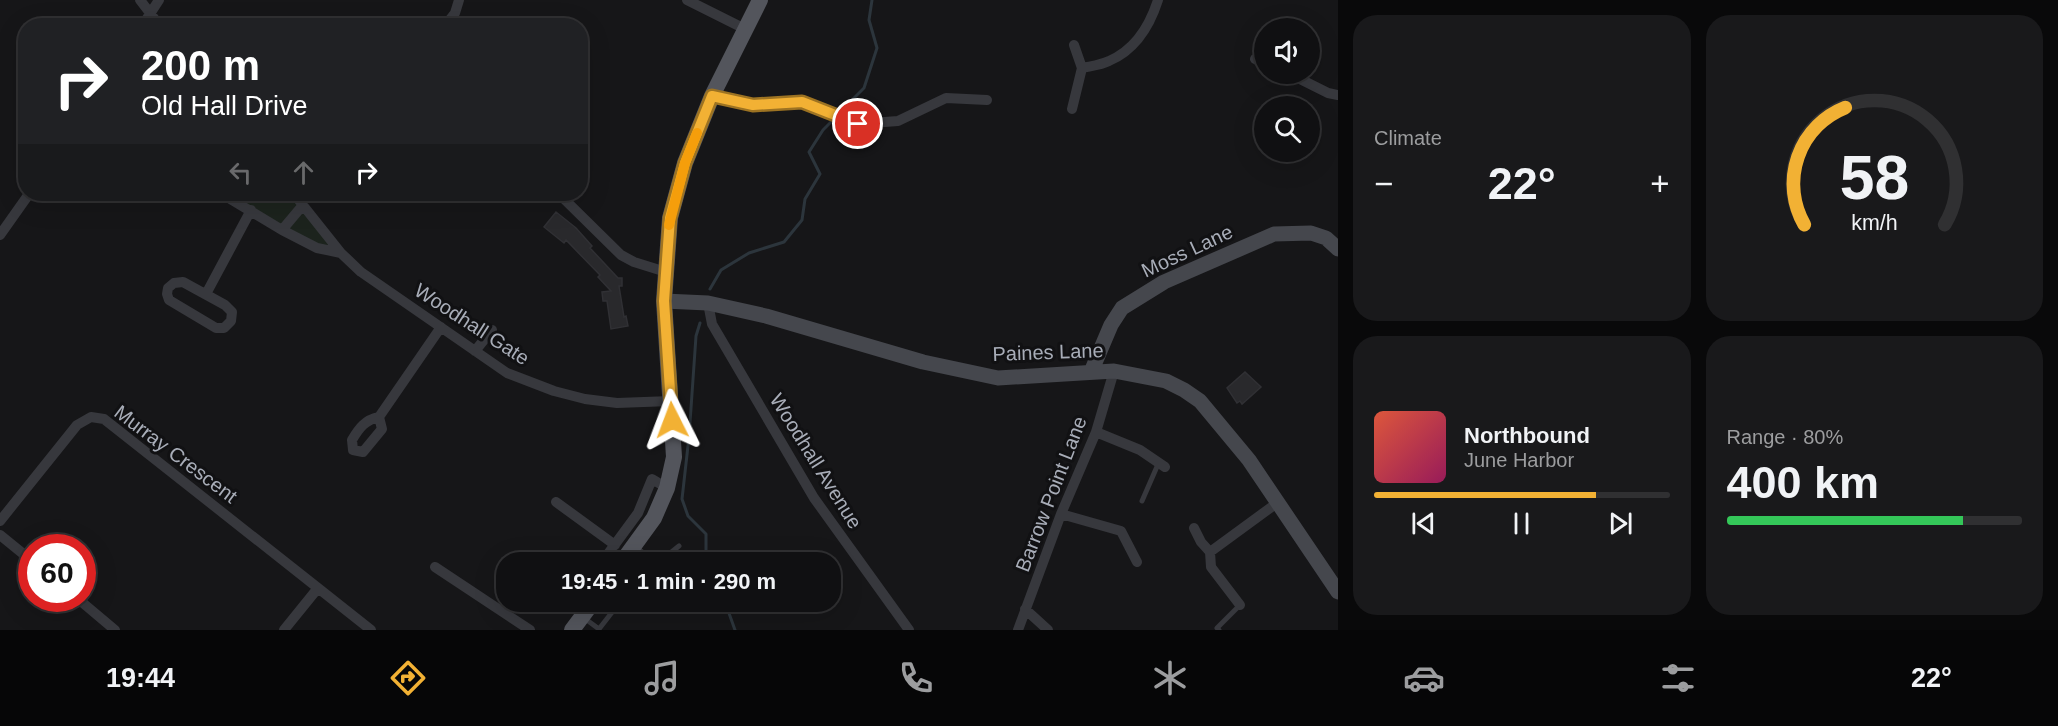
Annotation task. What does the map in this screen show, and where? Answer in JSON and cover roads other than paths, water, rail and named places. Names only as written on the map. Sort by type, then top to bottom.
[{"type":"main road","points":[[630,552],[654,518],[667,488],[674,457],[664,301],[670,218],[685,163],[712,96],[760,0]]},
{"type":"street","points":[[140,0],[154,18]]},
{"type":"street","points":[[147,18],[159,0]]},
{"type":"street","points":[[451,18],[459,0]]},
{"type":"street","points":[[687,0],[745,28]]},
{"type":"street","points":[[1082,68],[1110,61],[1136,42],[1151,20],[1158,0]]},
{"type":"street","points":[[1072,109],[1082,68],[1074,45]]},
{"type":"street","points":[[1310,84],[1338,95]]},
{"type":"street","points":[[712,96],[753,105],[802,102],[858,124],[898,121],[946,98],[987,100]]},
{"type":"street","points":[[0,235],[23,201]]},
{"type":"street","points":[[235,201],[317,248],[341,253]]},
{"type":"street","name":"Woodhall Gate","points":[[300,201],[341,253],[361,272],[507,373],[554,392],[585,399],[616,403],[671,401]]},
{"type":"street","points":[[566,201],[621,255],[634,262],[666,272]]},
{"type":"street","points":[[282,230],[303,205]]},
{"type":"street","points":[[206,294],[251,210]]},
{"type":"street","name":"Moss Lane","points":[[1091,372],[1111,325],[1122,308],[1164,282],[1274,234],[1311,233],[1326,238],[1338,249]]},
{"type":"street","points":[[183,282],[206,294],[232,312],[231,321],[224,328],[216,328],[169,300],[167,294],[168,288],[174,283],[183,282]]},
{"type":"street","name":"Paines Lane","points":[[664,301],[708,303],[768,316],[923,362],[998,378],[1113,371],[1166,381],[1200,401],[1249,460],[1338,592]]},
{"type":"street","name":"Woodhall Avenue","points":[[708,303],[712,324],[814,498],[909,630]]},
{"type":"street","points":[[379,417],[441,327]]},
{"type":"street","points":[[475,351],[492,330]]},
{"type":"street","name":"Barrow Point Lane","points":[[1017,630],[1061,514],[1096,432],[1113,371]]},
{"type":"street","name":"Murray Crescent","points":[[0,520],[77,425],[91,417],[104,419],[371,630]]},
{"type":"street","points":[[1096,432],[1140,450],[1162,464]]},
{"type":"street","points":[[610,552],[638,513],[652,479],[667,488]]},
{"type":"street","points":[[556,502],[615,545]]},
{"type":"street","points":[[1210,552],[1277,503]]},
{"type":"street","points":[[1061,514],[1121,531],[1137,562]]},
{"type":"street","points":[[1194,528],[1201,542],[1210,552],[1211,567],[1240,605]]},
{"type":"street","points":[[0,536],[18,550]]},
{"type":"street","points":[[435,567],[530,630]]},
{"type":"street","points":[[284,630],[318,588]]},
{"type":"street","points":[[1026,609],[1048,630]]},
{"type":"street","points":[[94,612],[115,630]]},
{"type":"lane","points":[[1142,501],[1162,464]]},
{"type":"lane","points":[[634,546],[642,552]]},
{"type":"lane","points":[[672,552],[679,546]]},
{"type":"lane","points":[[1219,630],[1218,628],[1240,605]]},
{"type":"lane","points":[[585,612],[598,629],[612,612]]},
{"type":"waterway","points":[[839,113],[864,88],[877,48],[869,20],[872,0]]},
{"type":"waterway","points":[[710,289],[721,270],[749,253],[784,242],[802,220],[805,199],[820,174],[809,152],[823,130],[835,118]]},
{"type":"waterway","points":[[700,323],[696,336],[682,499],[688,516],[706,534],[707,552]]},
{"type":"waterway","points":[[729,612],[735,630]]}]
